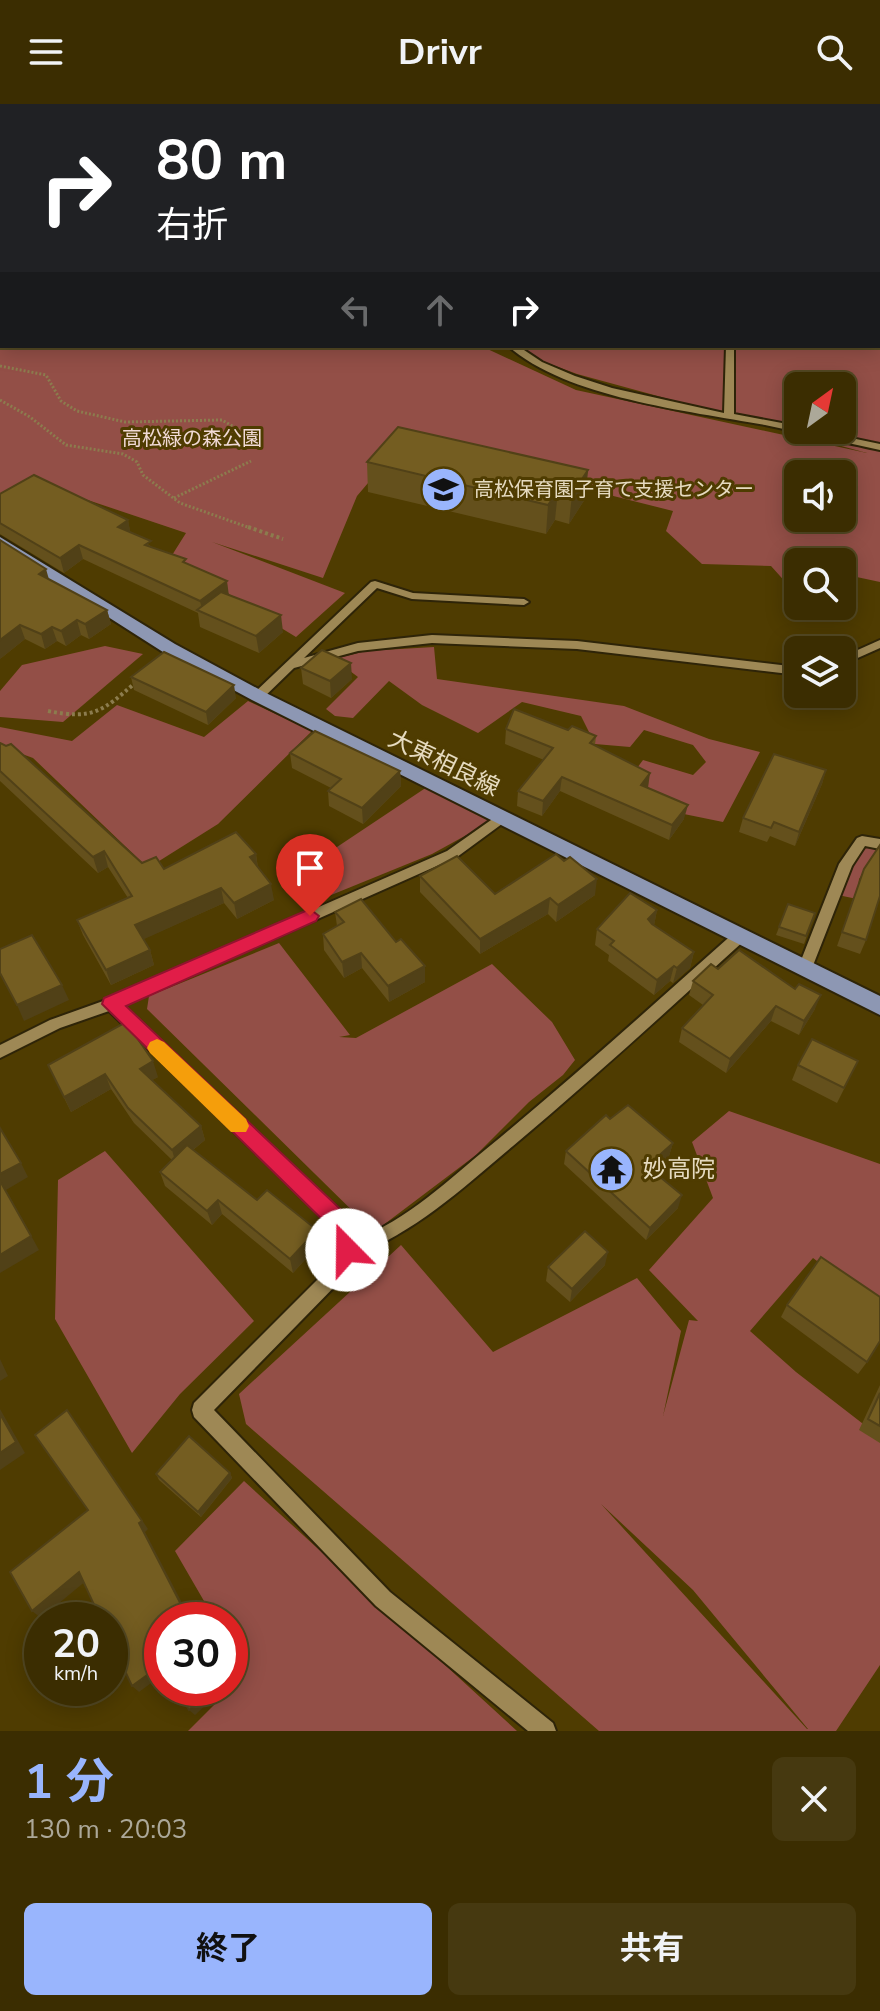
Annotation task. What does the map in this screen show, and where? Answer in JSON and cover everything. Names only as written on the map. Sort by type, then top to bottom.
[{"type":"main road","name":"大東相良線","points":[[0,541],[169,648],[258,696],[880,1006]]},
{"type":"street","points":[[515,348],[543,367],[592,386],[784,427]]},
{"type":"street","points":[[729,415],[730,348]]},
{"type":"street","points":[[856,442],[880,447]]},
{"type":"street","points":[[258,696],[375,584],[412,596],[524,602]]},
{"type":"street","points":[[290,665],[358,647],[432,639],[577,645],[784,669]]},
{"type":"street","points":[[856,655],[880,644]]},
{"type":"street","points":[[0,1052],[55,1024],[111,1004],[452,854],[501,818]]},
{"type":"street","points":[[805,968],[846,864],[862,841],[880,844]]},
{"type":"street","points":[[347,1250],[379,1241],[457,1183],[554,1103],[741,935]]},
{"type":"street","points":[[111,1004],[347,1229],[347,1250],[336,1273],[201,1410],[383,1599],[545,1731]]},
{"type":"path","points":[[0,366],[46,375],[61,401],[77,411],[125,422],[222,420],[244,433]]},
{"type":"path","points":[[0,400],[30,417],[66,445],[123,454],[137,462],[143,475],[174,498],[283,539]]},
{"type":"path","points":[[174,498],[251,461]]},
{"type":"path","points":[[48,711],[76,717],[97,715],[141,678]]},
{"type":"green space","name":"高松緑の森公園","points":[[0,348],[485,348],[576,390],[784,435],[784,444],[825,444],[867,453],[834,444],[856,444],[856,372],[784,372],[784,430],[577,374],[507,348],[880,348],[880,582],[856,577],[856,548],[784,548],[784,580],[771,566],[702,564],[666,531],[673,511],[402,443],[357,496],[323,578],[212,542],[345,593],[296,637],[169,560],[186,533],[40,484],[0,503]]},
{"type":"green space","points":[[105,646],[143,654],[63,722],[0,717],[0,691],[22,665]]},
{"type":"green space","points":[[434,647],[437,679],[624,706],[709,739],[760,752],[723,822],[679,813],[631,776],[643,760],[693,775],[706,762],[693,745],[644,730],[630,747],[595,744],[581,716],[522,702],[478,733],[422,705],[389,681],[353,718],[335,716],[326,709],[358,677],[334,659],[366,651]]},
{"type":"green space","points":[[248,701],[312,731],[218,824],[148,868],[33,758],[0,746],[0,727],[72,741],[117,705],[204,737]]},
{"type":"green space","points":[[427,787],[492,821],[432,854],[314,902],[289,879]]},
{"type":"green space","points":[[863,845],[880,847],[859,879],[857,899],[838,895],[845,867]]},
{"type":"green space","points":[[279,943],[350,1035],[339,1037],[356,1038],[492,964],[552,1022],[575,1060],[563,1075],[529,1102],[476,1155],[374,1232],[147,1009],[149,996]]},
{"type":"green space","points":[[729,1111],[880,1164],[880,1308],[813,1258],[750,1331],[796,1372],[880,1437],[880,1665],[836,1731],[599,1731],[246,1424],[239,1394],[401,1245],[493,1352],[637,1278],[681,1331],[663,1416],[689,1320],[698,1321],[649,1270],[713,1198],[692,1142]],"holes":[[[601,1504],[693,1590],[808,1729]]]},
{"type":"green space","points":[[105,1151],[254,1321],[180,1394],[132,1453],[55,1319],[58,1180]]},
{"type":"green space","points":[[244,1481],[517,1731],[188,1731],[213,1706],[248,1706],[248,1602],[205,1602],[175,1551]]},
{"type":"building","points":[[398,427],[588,470],[572,494],[558,491],[548,505],[367,462]]},
{"type":"building","points":[[34,475],[128,520],[118,527],[151,541],[145,545],[186,559],[183,562],[227,581],[200,601],[79,545],[60,558],[0,523],[0,494]]},
{"type":"building","points":[[0,540],[46,569],[39,574],[107,610],[85,624],[77,620],[61,631],[52,627],[41,634],[20,625],[0,640]]},
{"type":"building","points":[[221,592],[281,615],[256,636],[197,610]]},
{"type":"building","points":[[322,650],[351,663],[330,681],[301,668]]},
{"type":"building","points":[[164,652],[234,685],[206,712],[131,677]]},
{"type":"building","points":[[514,709],[568,730],[572,726],[596,736],[590,743],[650,773],[641,785],[688,805],[672,825],[562,777],[543,801],[518,791],[553,748],[506,729]]},
{"type":"building","points":[[315,731],[400,771],[362,808],[328,791],[341,779],[290,753]]},
{"type":"building","points":[[0,743],[6,746],[11,744],[142,863],[156,857],[164,869],[236,832],[256,854],[250,857],[271,884],[234,903],[221,888],[135,925],[150,950],[106,970],[77,920],[132,896],[104,851],[93,857],[0,771]]},
{"type":"building","points":[[774,754],[826,770],[799,832],[774,822],[771,828],[743,818]]},
{"type":"building","points":[[880,845],[880,896],[866,940],[842,932],[864,869]]},
{"type":"building","points":[[556,854],[564,861],[570,857],[597,879],[558,905],[550,898],[480,939],[420,876],[457,856],[495,894]]},
{"type":"building","points":[[630,893],[657,910],[648,919],[652,924],[694,952],[677,968],[674,966],[657,980],[610,945],[614,941],[597,929]]},
{"type":"building","points":[[361,899],[396,942],[401,939],[425,966],[388,986],[361,953],[342,962],[323,934],[344,922],[335,912]]},
{"type":"building","points":[[788,904],[815,913],[806,936],[779,927]]},
{"type":"building","points":[[32,935],[62,985],[17,1005],[0,973],[0,949]]},
{"type":"building","points":[[739,950],[795,989],[799,984],[821,995],[804,1021],[776,1006],[730,1059],[682,1028],[713,995],[693,981],[711,964],[718,969]]},
{"type":"building","points":[[126,1022],[153,1061],[140,1069],[201,1126],[172,1150],[128,1108],[105,1074],[64,1097],[48,1065]]},
{"type":"building","points":[[812,1039],[858,1061],[844,1088],[798,1065]]},
{"type":"building","name":"妙高院","points":[[628,1105],[673,1143],[654,1160],[660,1167],[654,1172],[682,1195],[650,1228],[566,1151],[606,1115],[610,1119]]},
{"type":"building","points":[[0,1128],[21,1163],[0,1174]]},
{"type":"building","points":[[187,1145],[257,1200],[267,1190],[317,1230],[290,1259],[218,1200],[207,1211],[160,1172]]},
{"type":"building","points":[[0,1181],[31,1236],[0,1255]]},
{"type":"building","points":[[585,1231],[608,1252],[572,1289],[548,1267]]},
{"type":"building","points":[[821,1257],[880,1297],[880,1341],[867,1362],[787,1305]]},
{"type":"building","points":[[880,1393],[880,1426],[868,1419]]},
{"type":"building","points":[[67,1410],[142,1521],[139,1523],[180,1602],[144,1602],[144,1677],[132,1686],[128,1677],[128,1602],[93,1602],[79,1572],[43,1602],[27,1602],[10,1572],[88,1510],[35,1435]]},
{"type":"building","points":[[0,1414],[16,1442],[0,1453]]},
{"type":"building","points":[[189,1436],[230,1473],[198,1512],[156,1474]]},
{"type":"slow traffic","points":[[157,1048],[239,1126]]},
{"type":"place","name":"高松保育園子育て支援センター","points":[[443,489]]},
{"type":"place","name":"妙高院","points":[[612,1169]]},
{"type":"route","points":[[310,916],[111,1004],[347,1229],[347,1250]]}]
